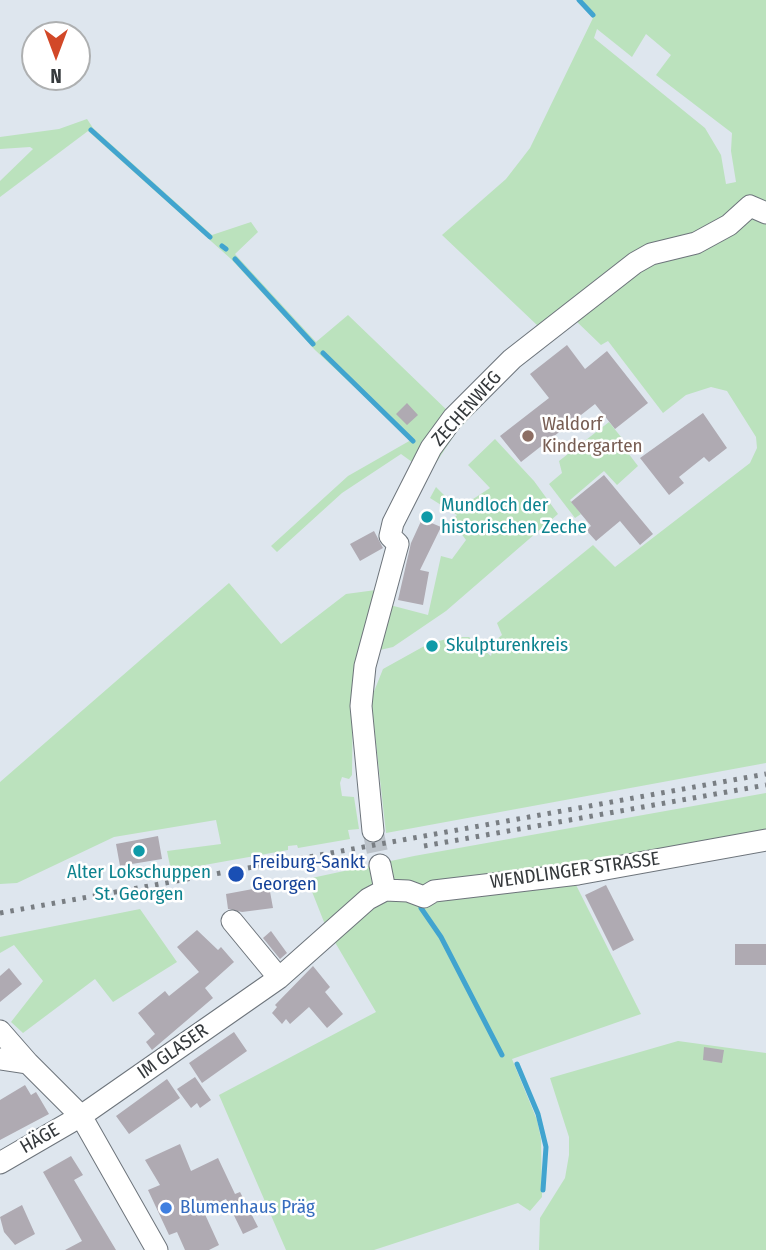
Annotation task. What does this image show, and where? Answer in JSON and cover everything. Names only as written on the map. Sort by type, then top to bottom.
[{"type":"street","name":"ZECHENWEG","points":[[373,831],[361,706],[365,666],[398,544],[390,536],[393,523],[431,448],[453,418],[512,359],[635,263],[651,254],[696,243],[729,225],[750,206],[766,213]]},
{"type":"street","name":"WENDLINGER STRASSE","points":[[385,890],[408,891],[424,897],[435,891],[578,874],[766,841]]},
{"type":"street","points":[[380,864],[385,890]]},
{"type":"street","name":"IM GLASER","points":[[81,1116],[279,978],[368,898],[385,890]]},
{"type":"street","points":[[232,921],[279,978]]},
{"type":"street","points":[[0,1031],[81,1116],[157,1250]]},
{"type":"street","points":[[0,1059],[28,1063]]},
{"type":"street","name":"HÄGE","points":[[0,1163],[81,1116]]},
{"type":"green space","points":[[577,0],[766,0],[766,763],[386,833],[371,699],[383,669],[428,644],[454,637],[469,637],[491,656],[495,641],[502,635],[497,623],[593,545],[615,567],[750,463],[757,448],[756,437],[727,391],[711,387],[686,395],[663,413],[608,341],[601,345],[575,320],[523,362],[457,431],[428,475],[413,468],[412,462],[401,454],[342,493],[277,552],[271,546],[348,476],[411,440],[315,350],[231,259],[88,131],[0,197],[0,181],[33,149],[0,149],[0,137],[59,129],[87,119],[93,128],[212,235],[251,222],[258,232],[235,254],[316,342],[348,315],[451,414],[538,326],[442,235],[506,179],[530,148],[593,18]],"holes":[[[597,29],[632,57],[646,34],[671,55],[656,75],[732,133],[731,151],[736,182],[726,184],[721,155],[705,128],[594,38]]]},
{"type":"green space","points":[[609,422],[625,442],[622,445],[638,466],[617,485],[604,471],[570,500],[581,514],[575,518],[549,484],[562,473],[559,461]]},
{"type":"green space","points":[[495,439],[534,481],[558,514],[446,611],[393,647],[380,650],[386,604],[428,615],[441,556],[452,559],[466,540],[452,521],[457,515],[430,498],[436,487],[445,496],[457,501],[470,501],[490,488],[468,465]]},
{"type":"green space","points":[[229,583],[281,644],[346,594],[376,590],[353,691],[352,775],[349,779],[342,777],[340,783],[342,796],[354,797],[359,829],[348,830],[350,839],[298,848],[297,845],[288,846],[288,850],[171,871],[167,851],[221,844],[216,820],[114,837],[17,883],[0,884],[0,782]]},
{"type":"green space","points":[[766,793],[766,844],[573,879],[641,1014],[512,1059],[537,1120],[541,1139],[542,1197],[530,1211],[518,1203],[374,1250],[286,1250],[219,1095],[376,1012],[326,927],[307,879],[414,856]]},
{"type":"green space","points":[[140,909],[177,962],[113,1002],[95,979],[23,1033],[11,1022],[43,981],[14,945],[0,953],[0,937]]},
{"type":"green space","points":[[678,1041],[766,1053],[766,1250],[539,1250],[540,1218],[565,1178],[569,1155],[569,1137],[550,1078]]},
{"type":"building","points":[[567,345],[585,369],[607,351],[648,403],[615,429],[595,404],[521,462],[500,436],[549,398],[530,374]]},
{"type":"building","points":[[407,403],[418,415],[407,425],[396,414]]},
{"type":"building","points":[[703,413],[727,448],[709,462],[704,457],[679,477],[684,483],[669,495],[640,458]]},
{"type":"building","points":[[604,475],[653,534],[640,545],[620,521],[596,541],[586,530],[591,526],[571,502]]},
{"type":"building","points":[[422,519],[441,527],[420,570],[429,572],[423,605],[398,600],[411,543]]},
{"type":"building","points":[[374,531],[383,548],[360,561],[350,544]]},
{"type":"building","name":"Alter Lokschuppen St. Georgen","points":[[158,836],[162,859],[120,866],[116,844]]},
{"type":"building","points":[[606,885],[634,940],[613,951],[585,895]]},
{"type":"building","points":[[269,886],[273,908],[242,912],[228,909],[226,894]]},
{"type":"building","points":[[197,930],[218,950],[221,947],[234,962],[205,988],[213,998],[152,1050],[146,1042],[155,1034],[138,1013],[165,991],[169,996],[199,972],[177,947]]},
{"type":"building","points":[[271,931],[287,953],[280,959],[263,938]]},
{"type":"building","points":[[735,944],[766,944],[766,965],[735,965]]},
{"type":"building","points":[[313,966],[330,987],[325,992],[343,1014],[327,1028],[309,1007],[290,1024],[286,1019],[282,1024],[272,1013],[277,1007],[275,1005]]},
{"type":"building","points":[[9,968],[22,984],[0,1002],[0,976]]},
{"type":"building","points":[[234,1032],[247,1051],[202,1083],[189,1063]]},
{"type":"building","points":[[704,1047],[724,1050],[722,1063],[703,1060]]},
{"type":"building","points":[[195,1077],[211,1100],[200,1108],[197,1103],[191,1108],[177,1089]]},
{"type":"building","points":[[167,1079],[180,1098],[129,1134],[116,1116]]},
{"type":"building","points":[[25,1085],[31,1095],[36,1092],[49,1114],[0,1140],[0,1100]]},
{"type":"building","points":[[180,1144],[191,1171],[218,1158],[235,1194],[240,1192],[258,1227],[243,1234],[226,1199],[203,1210],[219,1245],[209,1250],[185,1250],[177,1232],[169,1235],[148,1190],[160,1185],[145,1160]]},
{"type":"building","points":[[71,1156],[83,1175],[74,1180],[116,1250],[65,1250],[82,1241],[43,1172]]},
{"type":"building","points":[[22,1205],[35,1234],[15,1245],[4,1232],[0,1217]]},
{"type":"waterway","points":[[579,0],[593,15]]},
{"type":"waterway","points":[[91,130],[210,237]]},
{"type":"waterway","points":[[222,246],[226,249]]},
{"type":"waterway","points":[[235,259],[313,344]]},
{"type":"waterway","points":[[323,353],[413,441]]},
{"type":"waterway","points":[[421,908],[441,937],[502,1055]]},
{"type":"waterway","points":[[517,1064],[538,1114],[546,1147],[543,1190]]},
{"type":"tunnel","points":[[373,831],[380,865]]},
{"type":"railway","points":[[0,913],[766,774]]},
{"type":"railway","points":[[424,846],[766,785]]},
{"type":"place","name":"Waldorf Kindergarten","points":[[528,436]]},
{"type":"place","name":"Mundloch der historischen Zeche","points":[[427,517]]},
{"type":"place","name":"Skulpturenkreis","points":[[432,646]]},
{"type":"place","name":"Alter Lokschuppen St. Georgen","points":[[139,851]]},
{"type":"place","name":"Freiburg-Sankt Georgen","points":[[236,874]]},
{"type":"place","name":"Blumenhaus Präg","points":[[166,1208]]}]
